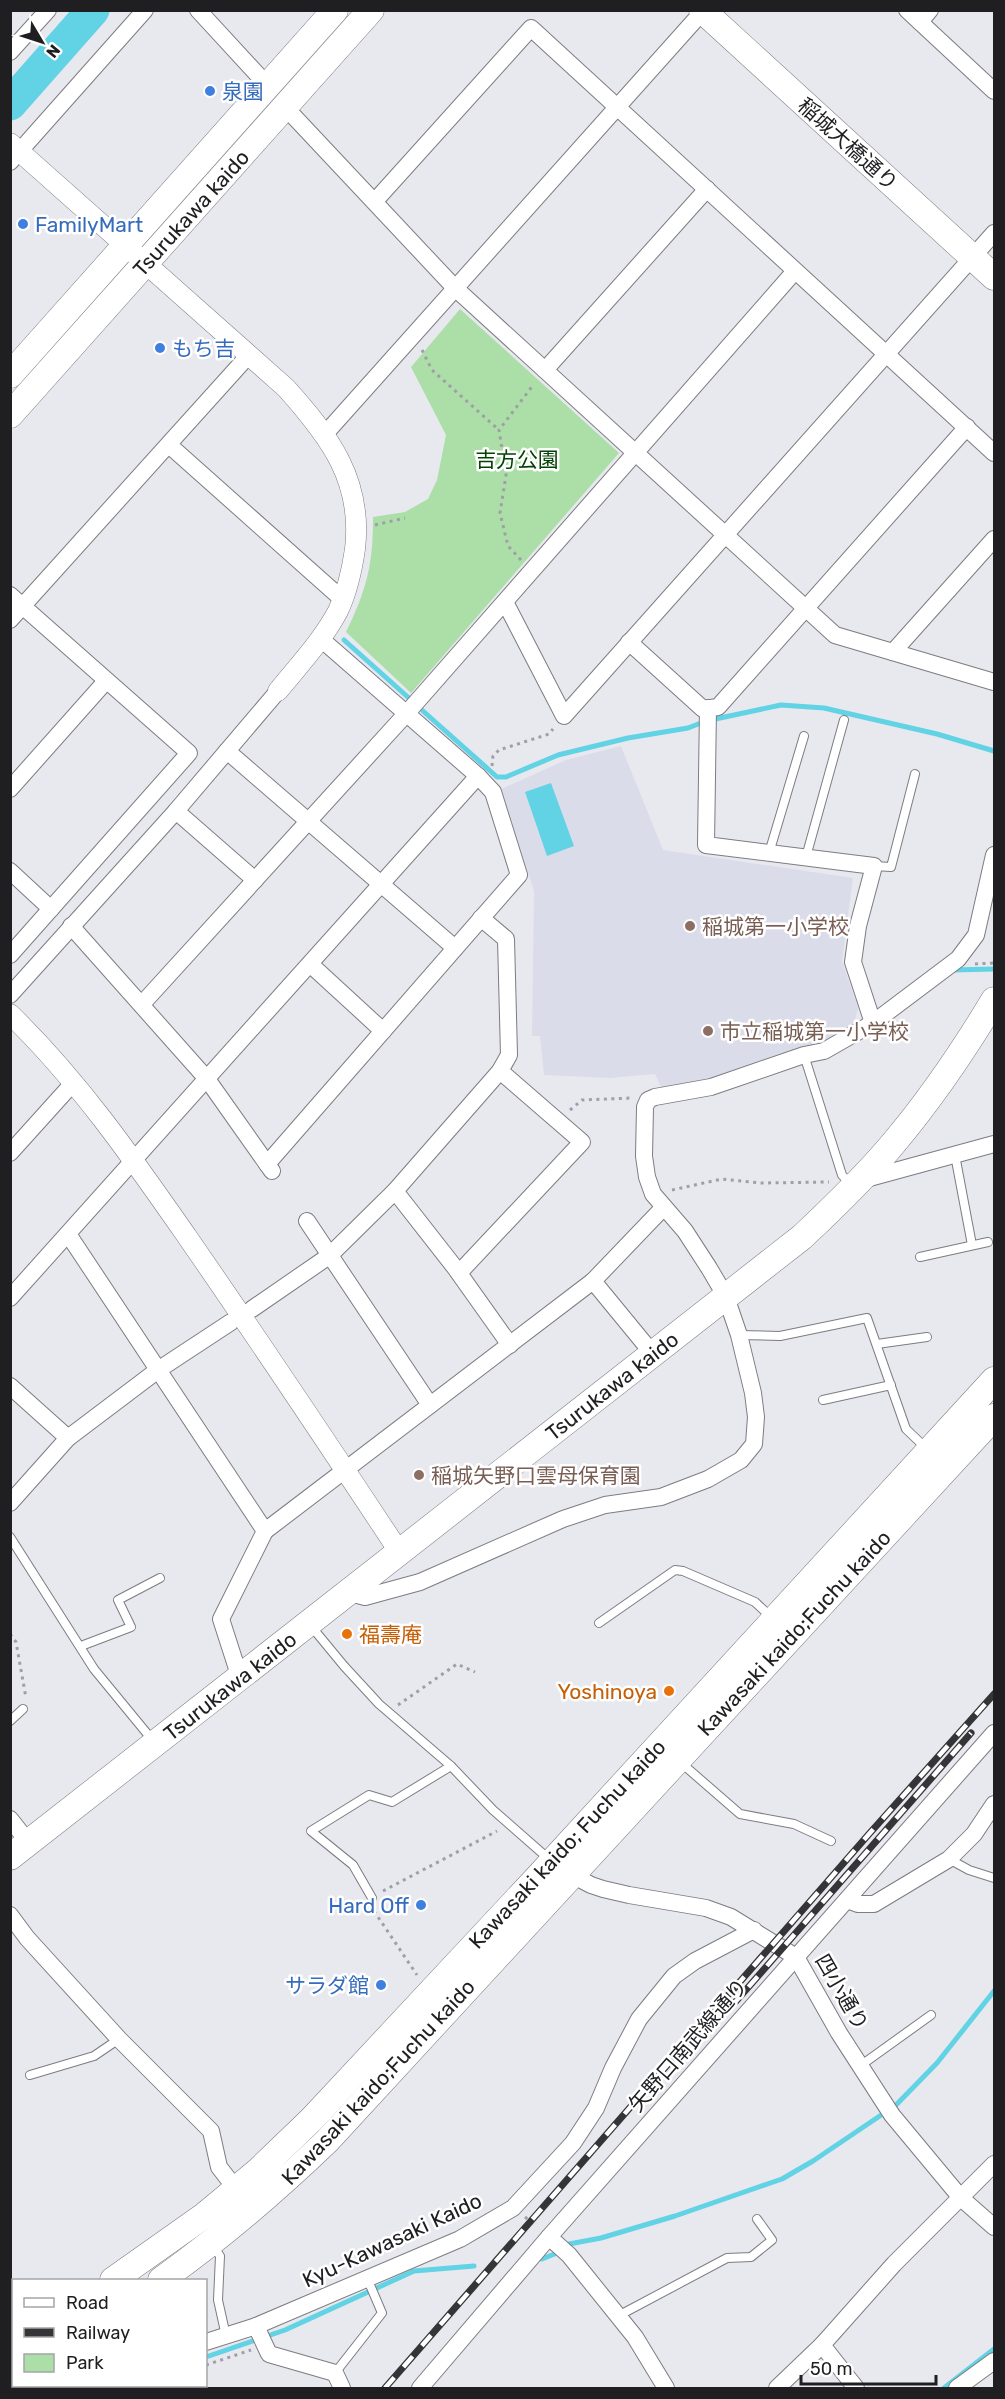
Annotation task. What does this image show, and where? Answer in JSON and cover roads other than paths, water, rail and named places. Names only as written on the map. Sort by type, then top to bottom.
[{"type":"main road","name":"Tsurukawa kaido","points":[[10,375],[335,10]]},
{"type":"main road","name":"Tsurukawa kaido","points":[[10,415],[371,10]]},
{"type":"main road","name":"稲城大橋通り","points":[[703,11],[994,277]]},
{"type":"main road","name":"Tsurukawa kaido","points":[[20,1850],[802,1237],[892,1145],[935,1089],[994,1000]]},
{"type":"main road","name":"Kawasaki kaido; Fuchu kaido","points":[[114,2279],[205,2215],[258,2171],[561,1869],[773,1620],[994,1380]]},
{"type":"main road","name":"Kawasaki kaido;Fuchu kaido","points":[[162,2279],[212,2243],[274,2192],[327,2141],[561,1869],[677,1760],[994,1417]]},
{"type":"street","points":[[10,995],[176,811],[321,639],[342,599],[354,555],[357,532],[355,498],[345,468],[325,435],[286,388],[13,150],[145,10]]},
{"type":"street","points":[[198,10],[267,86]]},
{"type":"street","points":[[907,10],[925,16],[994,91]]},
{"type":"street","points":[[325,435],[703,11]]},
{"type":"street","points":[[10,52],[38,14]]},
{"type":"street","points":[[375,201],[531,28],[994,453]]},
{"type":"street","points":[[285,107],[455,288],[835,635],[994,682]]},
{"type":"street","points":[[545,370],[707,189]]},
{"type":"street","points":[[505,602],[564,716],[994,233]]},
{"type":"street","points":[[142,1004],[406,714],[795,271]]},
{"type":"street","points":[[10,620],[17,600],[169,445],[248,356]]},
{"type":"street","points":[[708,717],[967,427]]},
{"type":"street","points":[[169,445],[342,599]]},
{"type":"street","points":[[893,652],[994,539]]},
{"type":"street","points":[[10,955],[189,753],[17,600]]},
{"type":"street","points":[[71,926],[207,1079],[270,1168],[383,1031],[519,875],[493,792],[478,776],[321,639]]},
{"type":"street","points":[[630,642],[703,709],[708,717],[706,845],[874,866],[858,926],[853,962],[873,1023]]},
{"type":"street","points":[[11,786],[106,681]]},
{"type":"street","points":[[227,751],[455,948]]},
{"type":"street","points":[[171,775],[192,792]]},
{"type":"street","points":[[10,1298],[478,776]]},
{"type":"street","points":[[176,811],[255,880]]},
{"type":"street","points":[[350,1593],[365,1597],[420,1582],[563,1519],[605,1505],[661,1497],[708,1479],[741,1460],[754,1444],[756,1417],[753,1393],[739,1335],[726,1297],[686,1231],[658,1201],[647,1177],[644,1156],[645,1107],[648,1100],[711,1087],[804,1055],[824,1051],[873,1023],[958,959],[976,935],[994,855]]},
{"type":"street","points":[[10,872],[51,909]]},
{"type":"street","points":[[252,1309],[329,1256],[395,1191],[500,1071],[509,1056],[506,939],[481,918]]},
{"type":"street","points":[[31,933],[49,950]]},
{"type":"street","points":[[310,964],[383,1031]]},
{"type":"street","points":[[10,1014],[74,1082],[134,1161],[243,1316],[400,1554]]},
{"type":"street","points":[[459,1273],[582,1142],[500,1071]]},
{"type":"street","points":[[10,1153],[74,1082]]},
{"type":"street","points":[[853,1183],[994,1144]]},
{"type":"street","points":[[395,1191],[459,1273],[510,1345]]},
{"type":"street","points":[[240,1678],[221,1619],[265,1531],[593,1281],[658,1201]]},
{"type":"street","points":[[307,1221],[429,1405]]},
{"type":"street","points":[[68,1234],[265,1531]]},
{"type":"street","points":[[593,1281],[653,1354]]},
{"type":"street","points":[[10,1503],[68,1438],[158,1370],[231,1322]]},
{"type":"street","points":[[10,1386],[68,1438]]},
{"type":"street","name":"矢野口南武線通り","points":[[420,2388],[559,2245],[796,1957],[994,1734]]},
{"type":"street","points":[[847,1900],[858,1904],[874,1904],[949,1859],[974,1834],[994,1804]]},
{"type":"street","points":[[10,1819],[20,1850]]},
{"type":"street","name":"四小通り","points":[[561,1869],[591,1885],[629,1895],[706,1908],[731,1917],[796,1957],[860,2066],[889,2110],[962,2198],[994,2227]]},
{"type":"street","points":[[10,1915],[27,1938],[119,2039],[211,2131],[219,2167],[236,2189]]},
{"type":"street","name":"Kyu-Kawasaki Kaido","points":[[207,2342],[256,2326],[460,2239],[513,2208],[573,2143],[596,2108],[613,2068],[639,2019],[674,1976],[695,1961],[754,1930]]},
{"type":"street","points":[[777,2388],[822,2345],[894,2265],[994,2164]]},
{"type":"street","points":[[559,2245],[635,2337],[666,2388]]},
{"type":"street","points":[[256,2326],[269,2354],[335,2373],[342,2388]]},
{"type":"street","points":[[822,2345],[856,2388]]},
{"type":"street","points":[[957,2388],[994,2361]]},
{"type":"lane","points":[[806,857],[844,720]]},
{"type":"lane","points":[[769,853],[804,736]]},
{"type":"lane","points":[[874,866],[891,867],[915,774]]},
{"type":"lane","points":[[804,1055],[853,1183]]},
{"type":"lane","points":[[954,1155],[972,1245]]},
{"type":"lane","points":[[920,1257],[988,1242]]},
{"type":"lane","points":[[739,1335],[780,1335],[867,1318],[906,1429],[929,1451]]},
{"type":"lane","points":[[877,1344],[927,1337]]},
{"type":"lane","points":[[824,1400],[891,1385]]},
{"type":"lane","points":[[10,1537],[94,1669],[156,1745]]},
{"type":"lane","points":[[599,1623],[675,1570],[684,1571],[755,1602],[773,1620]]},
{"type":"lane","points":[[81,1646],[131,1627],[118,1600],[160,1578]]},
{"type":"lane","points":[[309,1623],[344,1666],[388,1712],[451,1766],[509,1824],[561,1869]]},
{"type":"lane","points":[[10,1721],[23,1710]]},
{"type":"lane","points":[[677,1760],[740,1814],[794,1824],[831,1841]]},
{"type":"lane","points":[[372,1898],[353,1865],[311,1831],[369,1795],[392,1802],[451,1766]]},
{"type":"lane","points":[[949,1859],[969,1870],[994,1878]]},
{"type":"lane","points":[[860,2066],[931,2015]]},
{"type":"lane","points":[[30,2075],[94,2056],[119,2039]]},
{"type":"lane","points":[[618,2316],[727,2259],[751,2257],[772,2240],[757,2219]]},
{"type":"lane","points":[[212,2243],[220,2256],[218,2300],[226,2336]]},
{"type":"lane","points":[[335,2373],[382,2313],[368,2278]]},
{"type":"water","points":[[551,783],[574,846],[547,856],[525,792]]},
{"type":"waterway","points":[[10,104],[93,10]]},
{"type":"waterway","points":[[344,640],[410,699]]},
{"type":"waterway","points":[[423,711],[497,777],[506,777],[558,755],[628,738],[688,728],[706,721],[781,705],[824,708],[937,734],[994,751]]},
{"type":"waterway","points":[[952,970],[994,969]]},
{"type":"waterway","points":[[542,2259],[557,2253],[569,2244],[601,2238],[675,2216],[782,2179],[813,2161],[896,2105],[937,2063],[994,1991]]},
{"type":"waterway","points":[[207,2357],[285,2330],[414,2271],[474,2266]]},
{"type":"waterway","points":[[944,2388],[994,2349]]},
{"type":"waterway","points":[[94,2388],[98,2387]]},
{"type":"railway","points":[[385,2388],[994,1694]]},
{"type":"railway","points":[[730,2008],[971,1733]]},
{"type":"place","name":"泉園","points":[[210,91]]},
{"type":"place","name":"FamilyMart","points":[[23,224]]},
{"type":"place","name":"もち吉","points":[[160,348]]},
{"type":"place","name":"稲城第一小学校","points":[[690,926]]},
{"type":"place","name":"市立稲城第一小学校","points":[[708,1031]]},
{"type":"place","name":"稲城矢野口雲母保育園","points":[[419,1475]]},
{"type":"place","name":"福壽庵","points":[[347,1634]]},
{"type":"place","name":"Yoshinoya","points":[[669,1691]]},
{"type":"place","name":"Hard Off","points":[[421,1905]]},
{"type":"place","name":"サラダ館","points":[[381,1985]]},
{"type":"park label","name":"吉方公園","points":[[517,459]]}]
